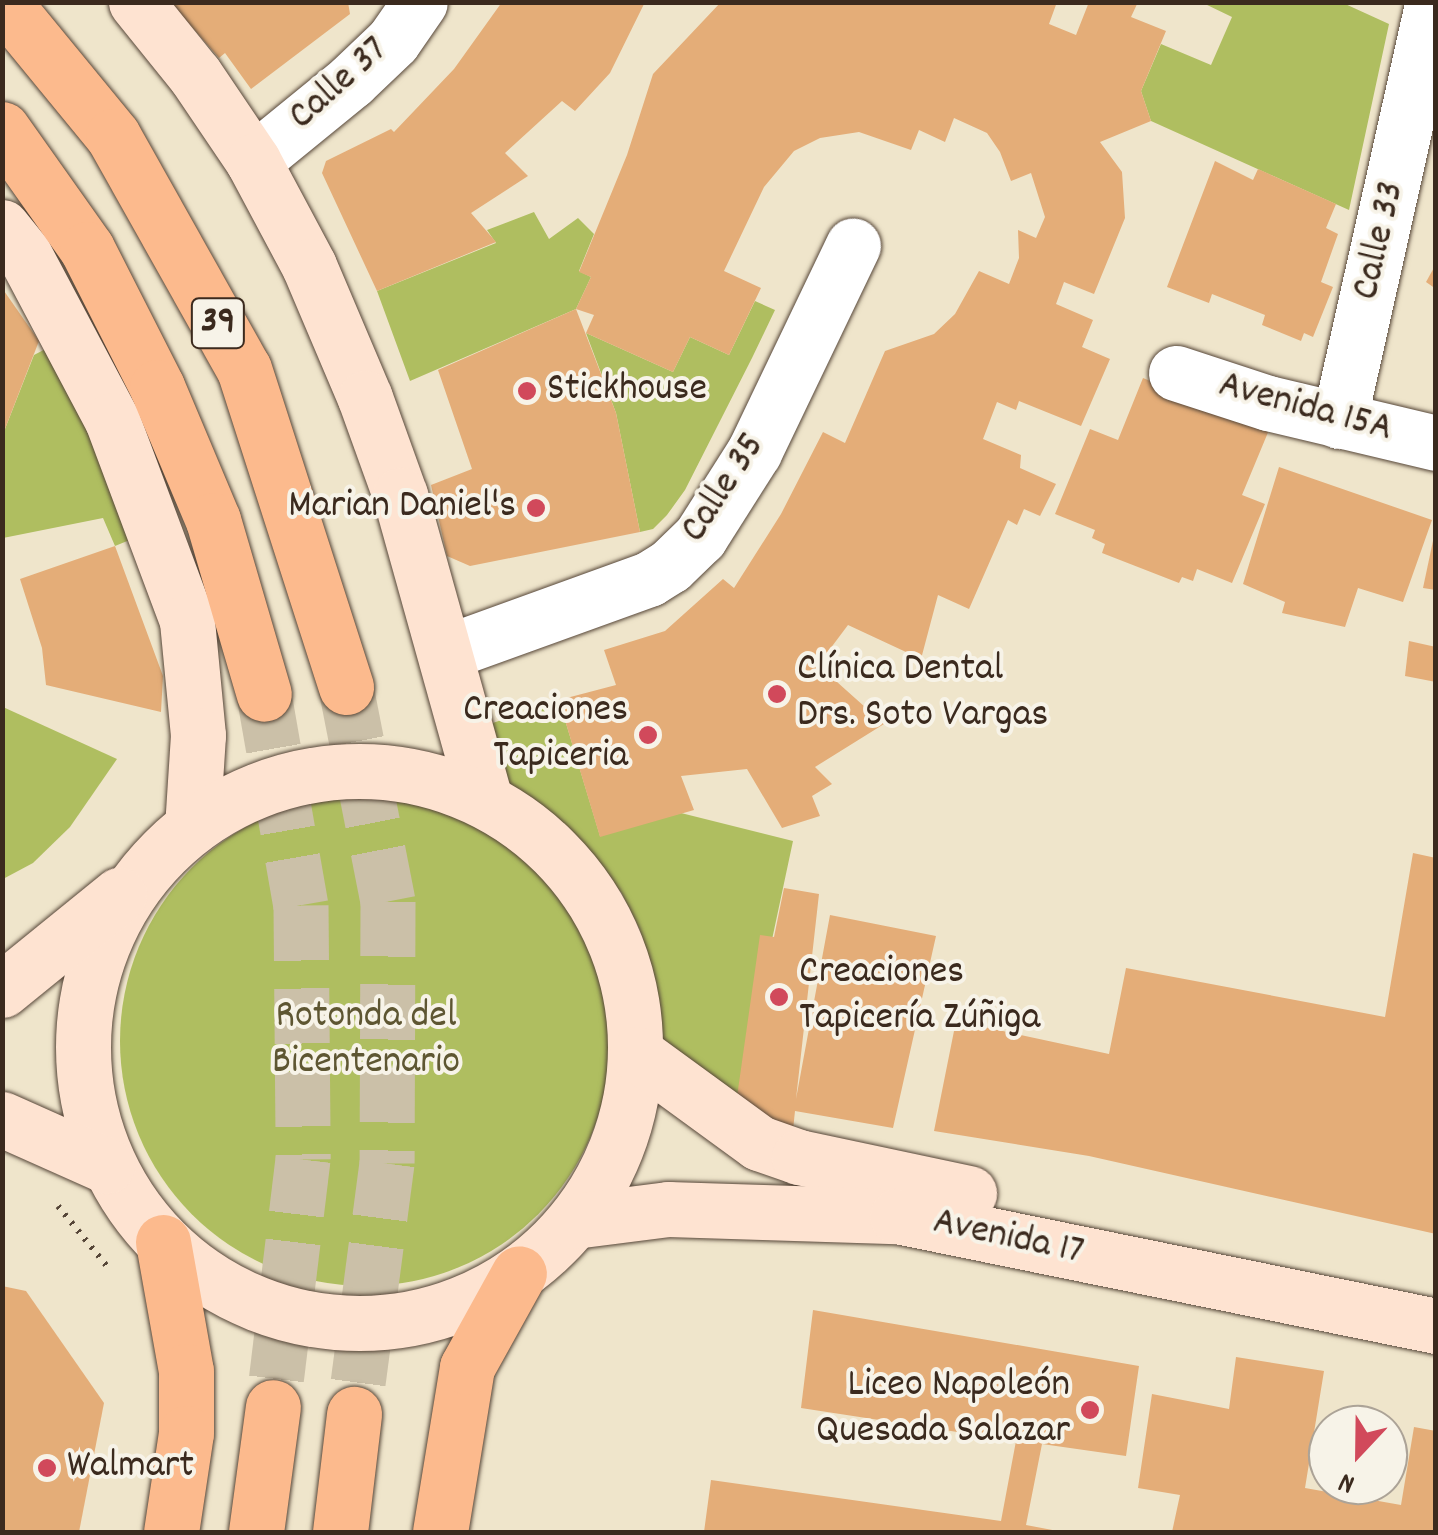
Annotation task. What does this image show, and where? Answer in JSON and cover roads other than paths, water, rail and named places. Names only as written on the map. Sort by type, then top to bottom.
[{"type":"highway","name":"39","points":[[3,2],[114,136],[244,370],[346,687]]},
{"type":"highway","name":"39","points":[[2,129],[87,249],[157,387],[213,520],[264,694]]},
{"type":"highway","points":[[164,1242],[186,1371],[186,1433],[171,1532]]},
{"type":"highway","points":[[440,1532],[467,1367],[519,1272]]},
{"type":"highway","points":[[256,1532],[272,1407]]},
{"type":"highway","points":[[340,1532],[354,1414]]},
{"type":"main road","points":[[136,2],[195,76],[253,161],[309,266],[366,398],[446,652],[485,800]]},
{"type":"main road","points":[[2,226],[24,254],[112,420],[187,621],[198,736],[192,827]]},
{"type":"main road","points":[[2,990],[133,884],[171,842],[268,785],[322,772],[378,770],[433,780],[485,800],[549,845],[597,906],[628,978],[637,1054],[632,1099],[619,1143],[600,1184],[574,1221],[519,1272],[478,1296],[432,1312],[384,1322],[336,1322],[288,1313],[243,1296],[201,1273],[164,1242],[107,1166],[84,1088],[83,1016],[99,947],[133,884]]},
{"type":"main road","name":"Avenida 17","points":[[637,1054],[759,1143],[800,1157],[1436,1291]]},
{"type":"main road","points":[[2,1119],[107,1166]]},
{"type":"main road","name":"Avenida 17","points":[[574,1221],[668,1209],[898,1216],[1436,1326]]},
{"type":"street","name":"Calle 37","points":[[253,161],[351,81],[392,41],[420,2]]},
{"type":"street","name":"Calle 33","points":[[1339,421],[1433,18]]},
{"type":"street","name":"Calle 35","points":[[446,652],[649,579],[670,566],[700,537],[754,452],[853,246]]},
{"type":"street","name":"Avenida 15A","points":[[1176,373],[1339,421],[1436,443]]},
{"type":"tunnel","points":[[346,687],[388,901],[387,1163],[354,1414]]},
{"type":"tunnel","points":[[264,694],[301,905],[303,1159],[273,1407]]},
{"type":"place","name":"Stickhouse","points":[[527,391]]},
{"type":"place","name":"Marian Daniel's","points":[[536,508]]},
{"type":"place","name":"Clínica Dental Drs. Soto Vargas","points":[[777,694]]},
{"type":"place","name":"Creaciones Tapiceria","points":[[648,735]]},
{"type":"place","name":"Creaciones Tapicería Zúñiga","points":[[779,997]]},
{"type":"place","name":"Liceo Napoleón Quesada Salazar","points":[[1090,1410]]},
{"type":"place","name":"Walmart","points":[[47,1468]]},
{"type":"park label","name":"Rotonda del Bicentenario","points":[[366,1041]]}]
